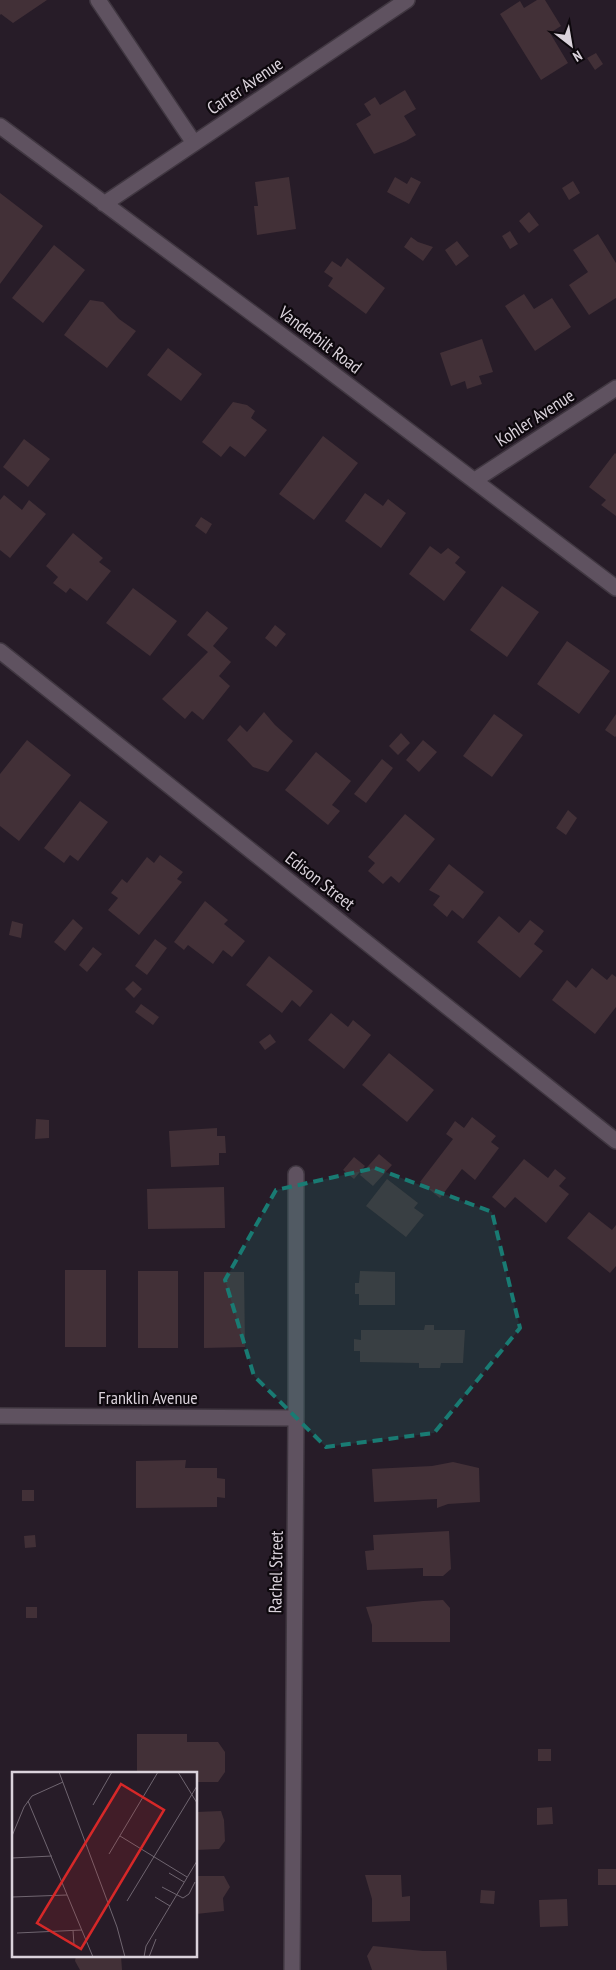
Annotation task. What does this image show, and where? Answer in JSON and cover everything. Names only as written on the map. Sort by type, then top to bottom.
[{"type":"street","points":[[98,0],[194,143]]},
{"type":"street","name":"Carter Avenue","points":[[104,204],[407,0]]},
{"type":"street","name":"Vanderbilt Road","points":[[0,126],[475,480],[616,588]]},
{"type":"street","name":"Kohler Avenue","points":[[475,480],[616,388]]},
{"type":"street","name":"Edison Street","points":[[0,651],[616,1141]]},
{"type":"street","name":"Rachel Street","points":[[292,1970],[296,1174]]},
{"type":"street","name":"Franklin Avenue","points":[[0,1416],[296,1418]]},
{"type":"highlighted area","points":[[375,1168],[492,1212],[520,1328],[434,1433],[326,1447],[254,1376],[225,1280],[276,1190]]},
{"type":"building","points":[[0,0],[47,0],[13,23],[0,15]]},
{"type":"building","points":[[537,0],[545,0],[561,26],[550,33],[568,63],[541,80],[500,14],[520,1],[524,8]]},
{"type":"building","points":[[596,53],[603,64],[595,70],[587,58]]},
{"type":"building","points":[[405,90],[416,109],[404,116],[416,135],[374,154],[356,124],[371,115],[364,104],[375,97],[380,105]]},
{"type":"building","points":[[289,177],[296,229],[257,235],[254,206],[258,206],[255,182]]},
{"type":"building","points":[[395,177],[407,184],[411,177],[421,182],[409,204],[387,192]]},
{"type":"building","points":[[573,181],[580,193],[569,200],[562,188]]},
{"type":"building","points":[[0,193],[43,226],[0,284]]},
{"type":"building","points":[[529,212],[539,225],[529,233],[519,221]]},
{"type":"building","points":[[510,231],[518,244],[510,249],[502,236]]},
{"type":"building","points":[[598,234],[616,263],[616,298],[589,315],[569,285],[588,272],[573,250]]},
{"type":"building","points":[[411,237],[418,242],[433,247],[423,261],[404,247]]},
{"type":"building","points":[[457,241],[469,256],[456,266],[445,250]]},
{"type":"building","points":[[54,245],[85,270],[43,323],[12,298]]},
{"type":"building","points":[[347,258],[385,288],[366,314],[328,286],[333,278],[324,272],[332,261],[341,267]]},
{"type":"building","points":[[524,294],[534,309],[552,298],[571,327],[535,351],[505,306]]},
{"type":"building","points":[[90,300],[103,302],[119,319],[136,331],[107,368],[64,335]]},
{"type":"building","points":[[482,339],[493,372],[479,376],[482,384],[467,389],[465,381],[451,386],[440,353]]},
{"type":"building","points":[[168,348],[202,374],[181,401],[147,375]]},
{"type":"building","points":[[233,402],[247,405],[255,411],[251,418],[267,430],[245,457],[230,446],[221,457],[202,442]]},
{"type":"building","points":[[323,436],[358,463],[314,520],[279,494]]},
{"type":"building","points":[[24,439],[50,459],[28,487],[3,467]]},
{"type":"building","points":[[615,453],[616,516],[601,505],[606,500],[589,487]]},
{"type":"building","points":[[365,493],[383,506],[388,499],[406,513],[381,548],[345,521]]},
{"type":"building","points":[[4,495],[22,510],[29,500],[46,514],[10,558],[0,550],[0,500]]},
{"type":"building","points":[[201,517],[212,524],[206,534],[195,526]]},
{"type":"building","points":[[73,533],[103,558],[99,562],[111,571],[87,601],[70,588],[66,593],[53,583],[58,577],[46,566]]},
{"type":"building","points":[[430,546],[441,554],[448,548],[460,557],[455,563],[466,572],[444,601],[409,574]]},
{"type":"building","points":[[502,586],[539,612],[507,657],[470,630]]},
{"type":"building","points":[[133,588],[177,621],[150,656],[106,623]]},
{"type":"building","points":[[207,611],[228,628],[213,646],[231,662],[219,676],[230,686],[203,720],[192,711],[185,719],[162,699],[208,652],[187,635]]},
{"type":"building","points":[[275,625],[286,634],[276,647],[265,638]]},
{"type":"building","points":[[567,641],[610,671],[579,714],[537,684]]},
{"type":"building","points":[[264,712],[293,741],[268,772],[253,767],[227,740],[240,725],[247,732]]},
{"type":"building","points":[[494,714],[523,735],[492,777],[463,756]]},
{"type":"building","points":[[616,714],[616,736],[615,737],[605,730]]},
{"type":"building","points":[[401,733],[410,743],[398,755],[389,746]]},
{"type":"building","points":[[27,740],[71,775],[19,841],[0,826],[0,774]]},
{"type":"building","points":[[423,740],[437,752],[419,772],[406,760]]},
{"type":"building","points":[[316,752],[351,781],[332,805],[340,811],[328,825],[285,790]]},
{"type":"building","points":[[382,759],[393,768],[366,803],[354,794]]},
{"type":"building","points":[[80,801],[108,822],[78,861],[70,855],[64,863],[44,848]]},
{"type":"building","points":[[568,810],[577,818],[566,835],[556,828]]},
{"type":"building","points":[[405,814],[435,839],[399,883],[391,876],[383,884],[368,871],[375,863],[368,857]]},
{"type":"building","points":[[160,855],[183,872],[177,879],[182,882],[139,935],[108,910],[118,898],[111,893],[122,879],[127,883],[147,857],[154,863]]},
{"type":"building","points":[[449,864],[484,892],[463,919],[452,910],[447,917],[433,905],[440,896],[429,890]]},
{"type":"building","points":[[205,901],[228,920],[224,924],[245,941],[232,957],[223,950],[213,964],[188,945],[184,950],[174,942]]},
{"type":"building","points":[[499,916],[519,933],[530,920],[544,931],[534,944],[543,951],[520,978],[477,942]]},
{"type":"building","points":[[73,919],[83,928],[65,951],[54,942]]},
{"type":"building","points":[[12,921],[23,924],[21,938],[9,935]]},
{"type":"building","points":[[155,939],[167,948],[147,975],[135,966]]},
{"type":"building","points":[[93,947],[102,954],[87,972],[79,965]]},
{"type":"building","points":[[269,956],[313,991],[300,1007],[292,1000],[282,1013],[246,985]]},
{"type":"building","points":[[592,968],[607,980],[612,974],[616,977],[616,1007],[595,1034],[552,1000],[567,980],[576,988]]},
{"type":"building","points":[[133,981],[142,989],[134,998],[125,989]]},
{"type":"building","points":[[141,1004],[159,1017],[153,1025],[135,1012]]},
{"type":"building","points":[[331,1013],[348,1027],[353,1020],[371,1035],[344,1069],[308,1040]]},
{"type":"building","points":[[270,1034],[276,1042],[265,1050],[259,1042]]},
{"type":"building","points":[[389,1053],[434,1090],[407,1122],[362,1085]]},
{"type":"building","points":[[472,1117],[496,1136],[491,1142],[499,1148],[475,1180],[462,1169],[440,1198],[420,1182],[453,1139],[446,1134],[455,1121],[464,1128]]},
{"type":"building","points":[[36,1119],[49,1120],[49,1138],[35,1139]]},
{"type":"building","points":[[217,1128],[217,1136],[225,1136],[226,1153],[219,1153],[219,1165],[171,1167],[169,1131]]},
{"type":"building","points":[[379,1154],[392,1165],[373,1186],[360,1175]]},
{"type":"building","points":[[354,1157],[365,1166],[354,1179],[343,1170]]},
{"type":"building","points":[[524,1159],[548,1178],[555,1169],[566,1178],[559,1186],[569,1194],[546,1223],[515,1197],[505,1208],[492,1197]]},
{"type":"building","points":[[387,1179],[418,1203],[414,1208],[424,1215],[406,1237],[366,1206]]},
{"type":"building","points":[[224,1187],[225,1228],[148,1229],[147,1189]]},
{"type":"building","points":[[589,1212],[612,1230],[616,1225],[616,1266],[610,1273],[567,1238]]},
{"type":"building","points":[[65,1270],[106,1270],[106,1347],[65,1347]]},
{"type":"building","points":[[138,1271],[178,1271],[178,1348],[138,1348]]},
{"type":"building","points":[[360,1271],[395,1272],[395,1305],[359,1305],[359,1294],[355,1294],[355,1283],[359,1283]]},
{"type":"building","points":[[204,1272],[244,1272],[245,1347],[204,1348]]},
{"type":"building","points":[[425,1325],[434,1325],[434,1330],[465,1330],[463,1363],[441,1363],[440,1368],[419,1368],[419,1363],[360,1362],[360,1351],[354,1351],[354,1339],[361,1340],[361,1330],[424,1330]]},
{"type":"building","points":[[186,1460],[185,1468],[217,1468],[217,1478],[225,1479],[225,1498],[217,1497],[217,1507],[136,1508],[136,1461]]},
{"type":"building","points":[[453,1462],[479,1468],[480,1502],[448,1504],[437,1508],[437,1499],[374,1502],[372,1469],[432,1466]]},
{"type":"building","points":[[22,1490],[34,1490],[34,1501],[22,1501]]},
{"type":"building","points":[[449,1531],[451,1569],[443,1576],[423,1576],[423,1568],[367,1570],[365,1551],[374,1550],[373,1535]]},
{"type":"building","points":[[35,1535],[36,1547],[25,1548],[24,1536]]},
{"type":"building","points":[[443,1600],[450,1608],[450,1642],[372,1642],[372,1625],[366,1607]]},
{"type":"building","points":[[26,1607],[37,1607],[37,1618],[26,1618]]},
{"type":"building","points":[[137,1734],[187,1734],[187,1742],[218,1742],[225,1752],[225,1772],[218,1782],[198,1782],[198,1772],[137,1772]]},
{"type":"building","points":[[538,1749],[551,1749],[551,1761],[538,1761]]},
{"type":"building","points":[[552,1807],[553,1824],[537,1825],[537,1808]]},
{"type":"building","points":[[221,1811],[224,1820],[225,1841],[219,1849],[198,1850],[198,1812]]},
{"type":"building","points":[[598,1869],[616,1869],[616,1885],[598,1885]]},
{"type":"building","points":[[365,1875],[401,1875],[402,1897],[410,1896],[410,1921],[372,1922],[372,1899]]},
{"type":"building","points":[[198,1876],[224,1876],[230,1887],[223,1898],[224,1911],[198,1914]]},
{"type":"building","points":[[481,1890],[495,1891],[494,1904],[480,1903]]},
{"type":"building","points":[[567,1899],[568,1926],[540,1927],[539,1900]]},
{"type":"building","points":[[373,1946],[423,1951],[446,1951],[447,1970],[372,1970],[367,1956]]},
{"type":"building","points":[[76,1958],[121,1958],[122,1970],[80,1970],[75,1961]]}]
